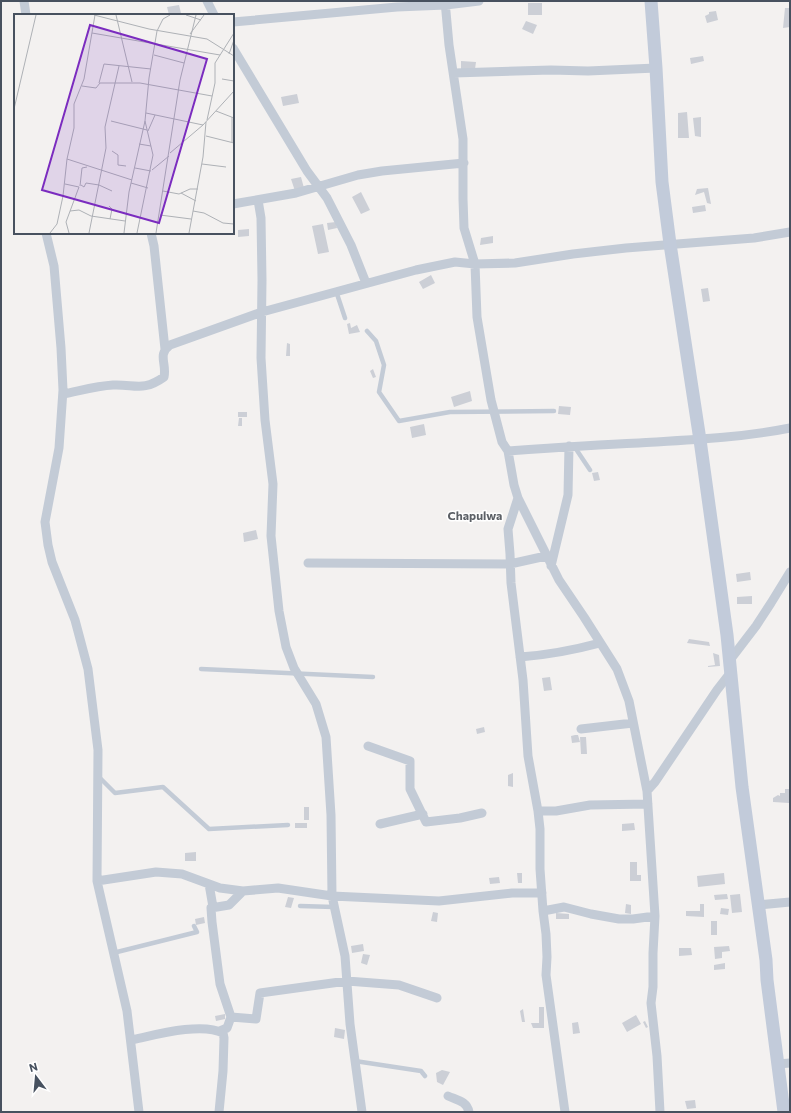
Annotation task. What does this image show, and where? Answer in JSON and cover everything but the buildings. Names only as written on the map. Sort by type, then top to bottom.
[{"type":"street","points":[[24,1],[26,14]]},
{"type":"street","points":[[207,1],[214,14]]},
{"type":"street","points":[[234,22],[478,1]]},
{"type":"street","points":[[651,1],[662,182],[700,440],[730,666],[744,802],[758,906],[784,1064],[784,1112]]},
{"type":"street","points":[[445,3],[449,44],[463,139],[464,228],[474,264],[478,317],[494,412],[502,442],[508,451],[514,485],[518,498],[558,580],[584,617],[617,669],[624,685],[647,791],[655,916],[653,987],[651,1003],[657,1056],[660,1112]]},
{"type":"street","points":[[234,50],[318,187],[327,198],[342,227],[366,283]]},
{"type":"street","points":[[454,73],[551,70],[588,71],[656,68]]},
{"type":"street","points":[[234,204],[318,187],[358,175],[382,171],[464,163]]},
{"type":"street","points":[[258,200],[261,218],[261,358],[264,420],[273,484],[272,536],[276,588],[286,647],[298,674],[316,704],[326,737],[331,815],[332,896],[343,941],[348,981],[350,1024],[362,1112]]},
{"type":"street","points":[[63,394],[112,385],[142,387],[154,384],[164,377],[165,372],[162,355],[170,344],[262,312],[416,270],[455,262],[474,264],[515,263],[573,254],[670,244],[754,238],[790,232]]},
{"type":"street","points":[[46,234],[54,266],[61,348],[63,394],[59,448],[45,522],[52,562],[75,620],[88,669],[98,750],[97,881],[127,1011],[139,1112]]},
{"type":"street","points":[[151,234],[154,246],[165,349]]},
{"type":"street","points":[[508,451],[572,446],[700,440],[761,434],[790,428]]},
{"type":"street","points":[[552,566],[568,495],[572,446]]},
{"type":"street","points":[[518,498],[508,529],[511,583],[520,657],[528,756],[540,830],[540,869],[546,934],[548,987],[565,1112]]},
{"type":"street","points":[[308,563],[510,564],[546,556]]},
{"type":"street","points":[[647,791],[655,782],[717,690],[730,666],[790,572]]},
{"type":"street","points":[[520,657],[548,655],[600,643]]},
{"type":"street","points":[[581,729],[633,723]]},
{"type":"street","points":[[368,746],[410,761],[410,789],[426,822],[460,818],[482,813]]},
{"type":"street","points":[[538,811],[556,811],[595,805],[648,804]]},
{"type":"street","points":[[380,824],[422,814]]},
{"type":"street","points":[[97,881],[156,872],[182,874],[220,888],[243,891],[278,888],[332,896],[439,901],[512,893],[542,893]]},
{"type":"street","points":[[209,884],[213,907],[211,908],[212,922],[220,984],[232,1017],[227,1028],[220,1031]]},
{"type":"street","points":[[213,907],[229,905],[243,891]]},
{"type":"street","points":[[758,906],[790,902]]},
{"type":"street","points":[[543,911],[564,907],[618,919],[634,919],[655,916]]},
{"type":"street","points":[[232,1017],[256,1019],[260,993],[348,981],[400,985],[437,998]]},
{"type":"street","points":[[131,1040],[195,1028],[215,1029],[223,1033],[223,1071],[219,1112]]},
{"type":"street","points":[[448,1096],[466,1105],[469,1112]]},
{"type":"lane","points":[[336,291],[345,318]]},
{"type":"lane","points":[[367,331],[376,341],[384,365],[379,392],[399,421],[450,412],[554,411]]},
{"type":"lane","points":[[572,446],[590,470]]},
{"type":"lane","points":[[201,670],[373,677]]},
{"type":"lane","points":[[98,776],[115,793],[163,787],[209,829],[288,824]]},
{"type":"lane","points":[[300,906],[334,907]]},
{"type":"lane","points":[[113,953],[197,932],[194,926]]},
{"type":"lane","points":[[355,1061],[421,1071],[425,1076]]},
{"type":"district","name":"Chapulwa","points":[[475,515]]}]
